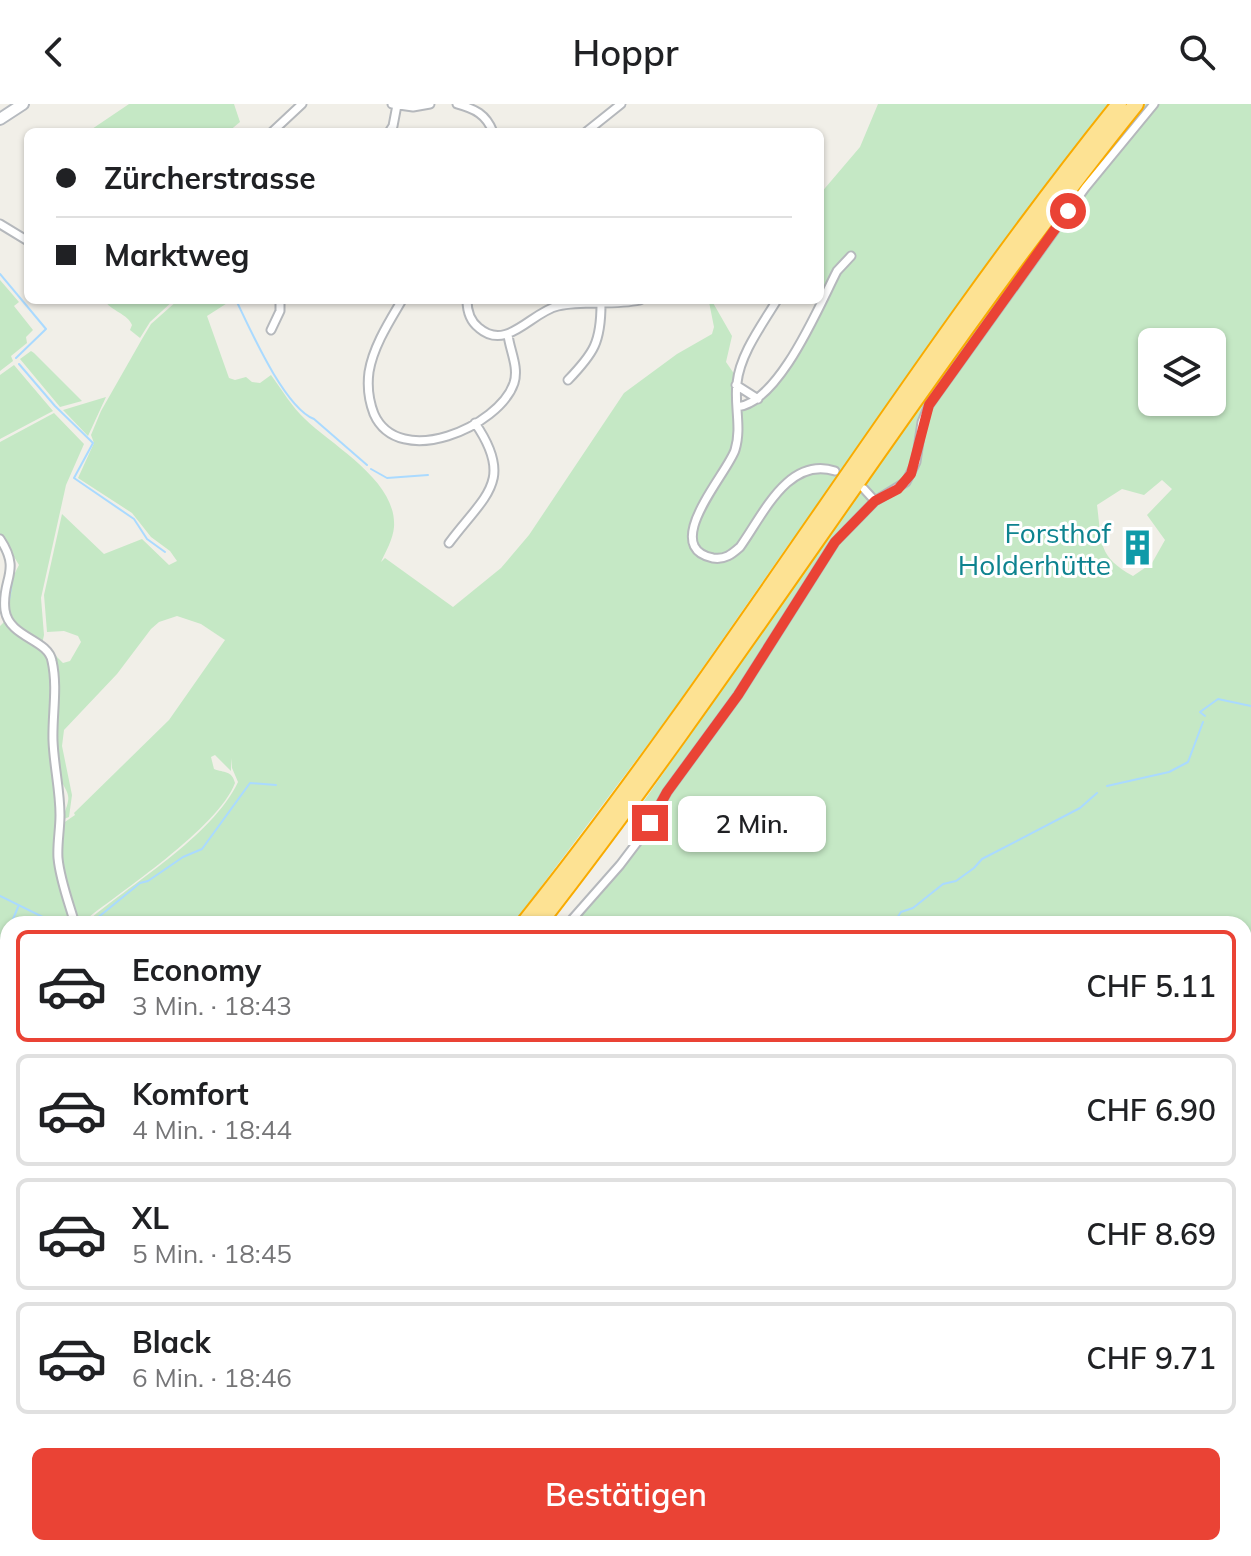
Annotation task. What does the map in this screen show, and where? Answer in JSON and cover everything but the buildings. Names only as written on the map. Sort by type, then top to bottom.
[{"type":"highway","points":[[529,916],[646,762],[960,313],[1119,104]]},
{"type":"highway","points":[[545,916],[695,714],[972,318],[1136,104]]},
{"type":"main road","points":[[0,119],[23,104]]},
{"type":"street","points":[[276,128],[302,104]]},
{"type":"street","points":[[392,128],[395,105],[413,107],[430,104]]},
{"type":"street","points":[[457,104],[481,113],[491,128]]},
{"type":"street","points":[[591,128],[621,104]]},
{"type":"street","points":[[575,916],[645,832],[667,792],[738,695],[835,542],[875,501],[898,489],[911,474],[929,405],[1085,188],[1154,104]]},
{"type":"street","points":[[0,224],[24,239]]},
{"type":"street","points":[[824,295],[837,271],[851,256]]},
{"type":"street","points":[[271,330],[280,304]]},
{"type":"street","points":[[400,304],[387,325],[369,370],[368,393],[378,422],[393,437],[415,442],[451,434],[475,423],[500,403],[513,385],[515,365],[508,335]]},
{"type":"street","points":[[468,304],[471,318],[480,329],[492,335],[508,335],[546,309],[567,304]]},
{"type":"street","points":[[568,380],[596,347],[601,332],[601,304]]},
{"type":"street","points":[[775,304],[745,356],[736,385],[738,434],[734,452],[695,518],[693,540],[709,558],[731,555],[793,475],[822,466],[835,471]]},
{"type":"street","points":[[737,407],[758,399],[782,372],[819,304]]},
{"type":"street","points":[[736,385],[758,399]]},
{"type":"street","points":[[449,543],[494,483],[496,465],[490,446],[475,423]]},
{"type":"street","points":[[864,489],[875,501]]},
{"type":"street","points":[[0,539],[12,568],[5,611],[20,633],[45,648],[52,656],[55,679],[53,741],[60,812],[58,856],[73,916]]},
{"type":"green space","points":[[129,104],[234,104],[240,122],[233,128],[93,128]]},
{"type":"green space","points":[[878,104],[1251,104],[1251,916],[580,916],[622,868],[639,808],[814,558],[791,541],[664,723],[519,916],[94,916],[190,841],[226,802],[238,782],[231,758],[231,771],[215,755],[211,757],[214,769],[230,774],[235,783],[225,801],[189,839],[91,916],[0,916],[0,626],[5,621],[11,631],[44,649],[53,669],[59,826],[75,815],[169,720],[225,640],[201,624],[177,616],[159,622],[151,629],[117,674],[64,730],[62,746],[72,795],[69,817],[64,819],[68,798],[59,763],[53,658],[54,654],[63,663],[70,661],[81,642],[78,636],[64,631],[47,632],[44,595],[62,514],[104,554],[142,539],[169,565],[177,561],[170,551],[151,537],[132,513],[78,478],[94,443],[91,435],[101,411],[151,324],[174,304],[226,304],[207,316],[229,378],[246,377],[260,383],[271,375],[300,414],[362,466],[375,480],[392,510],[394,527],[381,562],[385,558],[453,607],[501,568],[529,535],[624,393],[677,354],[712,334],[714,327],[709,304],[714,304],[732,336],[726,362],[737,378],[737,407],[750,403],[764,392],[801,339],[819,304],[824,304],[827,289],[824,287],[824,189],[860,147]],"holes":[[[1162,480],[1172,489],[1147,515],[1165,540],[1152,563],[1133,576],[1107,555],[1101,539],[1097,505],[1122,489],[1144,495]]]},
{"type":"green space","points":[[0,280],[19,302],[14,306],[33,330],[26,337],[27,343],[11,356],[13,361],[0,371]]},
{"type":"green space","points":[[108,304],[170,304],[150,322],[140,338],[130,330],[132,325],[127,318]]},
{"type":"green space","points":[[31,351],[82,401],[60,407],[20,359]]},
{"type":"green space","points":[[14,365],[53,411],[0,439],[0,375]]},
{"type":"green space","points":[[106,397],[88,436],[63,410]]},
{"type":"green space","points":[[54,413],[84,444],[66,485],[41,598],[42,644],[21,628],[10,610],[10,589],[19,565],[0,534],[0,442]]},
{"type":"waterway","points":[[0,274],[24,303]]},
{"type":"waterway","points":[[16,358],[46,329],[25,304]]},
{"type":"waterway","points":[[238,304],[269,366],[291,399],[367,465]]},
{"type":"waterway","points":[[19,364],[55,406],[93,443],[74,478],[134,519],[147,539],[165,552]]},
{"type":"waterway","points":[[371,469],[387,478],[428,475]]},
{"type":"waterway","points":[[8,606],[14,569]]},
{"type":"waterway","points":[[1205,716],[1200,712],[1218,699],[1251,706]]},
{"type":"waterway","points":[[1107,786],[1169,772],[1188,762],[1203,722]]},
{"type":"waterway","points":[[100,916],[140,883],[202,849],[250,783],[276,785]]},
{"type":"waterway","points":[[898,916],[943,884],[956,881],[982,859],[1080,808],[1097,793]]},
{"type":"waterway","points":[[0,896],[41,916]]},
{"type":"waterway","points":[[14,916],[18,907]]},
{"type":"place","name":"Forsthof Holderhütte","points":[[1137,548]]},
{"type":"route","points":[[650,823],[667,792],[738,695],[835,542],[875,501],[906,482],[916,462],[922,422],[929,405],[1068,211]]}]
